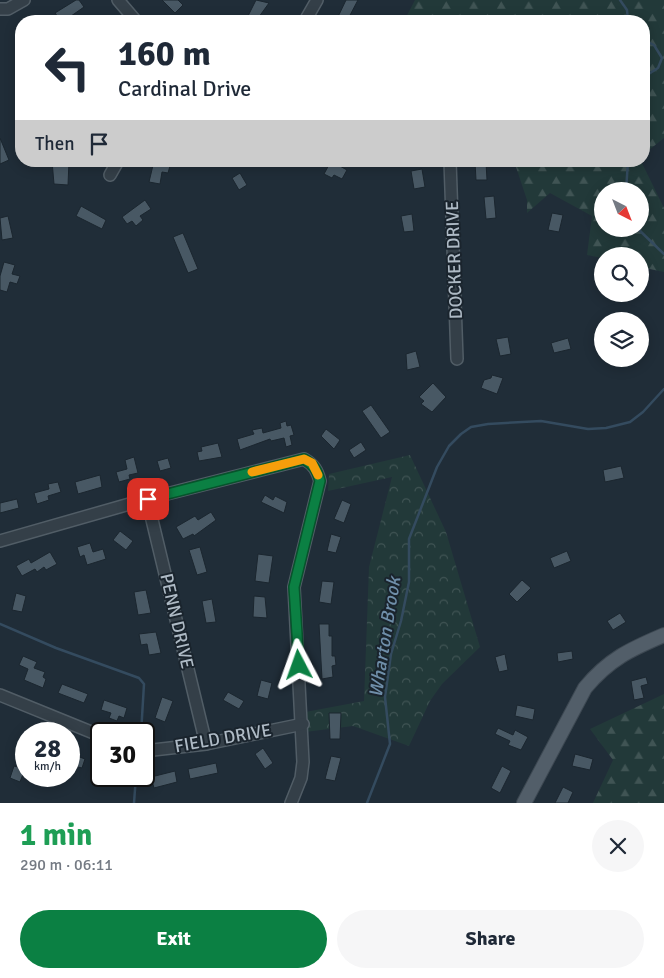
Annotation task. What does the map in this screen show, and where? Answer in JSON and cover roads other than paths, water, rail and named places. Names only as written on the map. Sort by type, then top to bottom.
[{"type":"main road","points":[[524,803],[578,700],[598,673],[620,655],[664,635]]},
{"type":"street","points":[[0,9],[8,9],[24,0]]},
{"type":"street","points":[[118,0],[131,15]]},
{"type":"street","points":[[308,15],[317,0]]},
{"type":"street","points":[[110,175],[115,167]]},
{"type":"street","name":"DOCKER DRIVE","points":[[450,167],[458,359]]},
{"type":"street","points":[[0,541],[148,499],[304,459],[317,470],[320,481],[294,587],[303,762],[301,778],[291,803]]},
{"type":"street","name":"PENN DRIVE","points":[[148,499],[206,744]]},
{"type":"street","points":[[0,696],[90,732]]},
{"type":"street","name":"FIELD DRIVE","points":[[155,750],[206,744],[302,724]]},
{"type":"waterway","name":"Wharton Brook","points":[[620,0],[627,10],[627,15]]},
{"type":"waterway","name":"Wharton Brook","points":[[650,43],[654,45],[662,58],[658,68],[650,73]]},
{"type":"waterway","name":"Wharton Brook","points":[[627,182],[628,167]]},
{"type":"waterway","name":"Wharton Brook","points":[[647,238],[664,254]]},
{"type":"waterway","name":"Wharton Brook","points":[[367,803],[390,744],[385,697],[391,654],[401,621],[409,582],[409,539],[437,467],[449,446],[471,427],[488,424],[541,421],[588,429],[606,428],[630,422],[643,412],[664,389]]},
{"type":"waterway","points":[[0,624],[56,648],[139,678],[144,684],[142,722]]},
{"type":"waterway","points":[[134,803],[135,787]]}]
